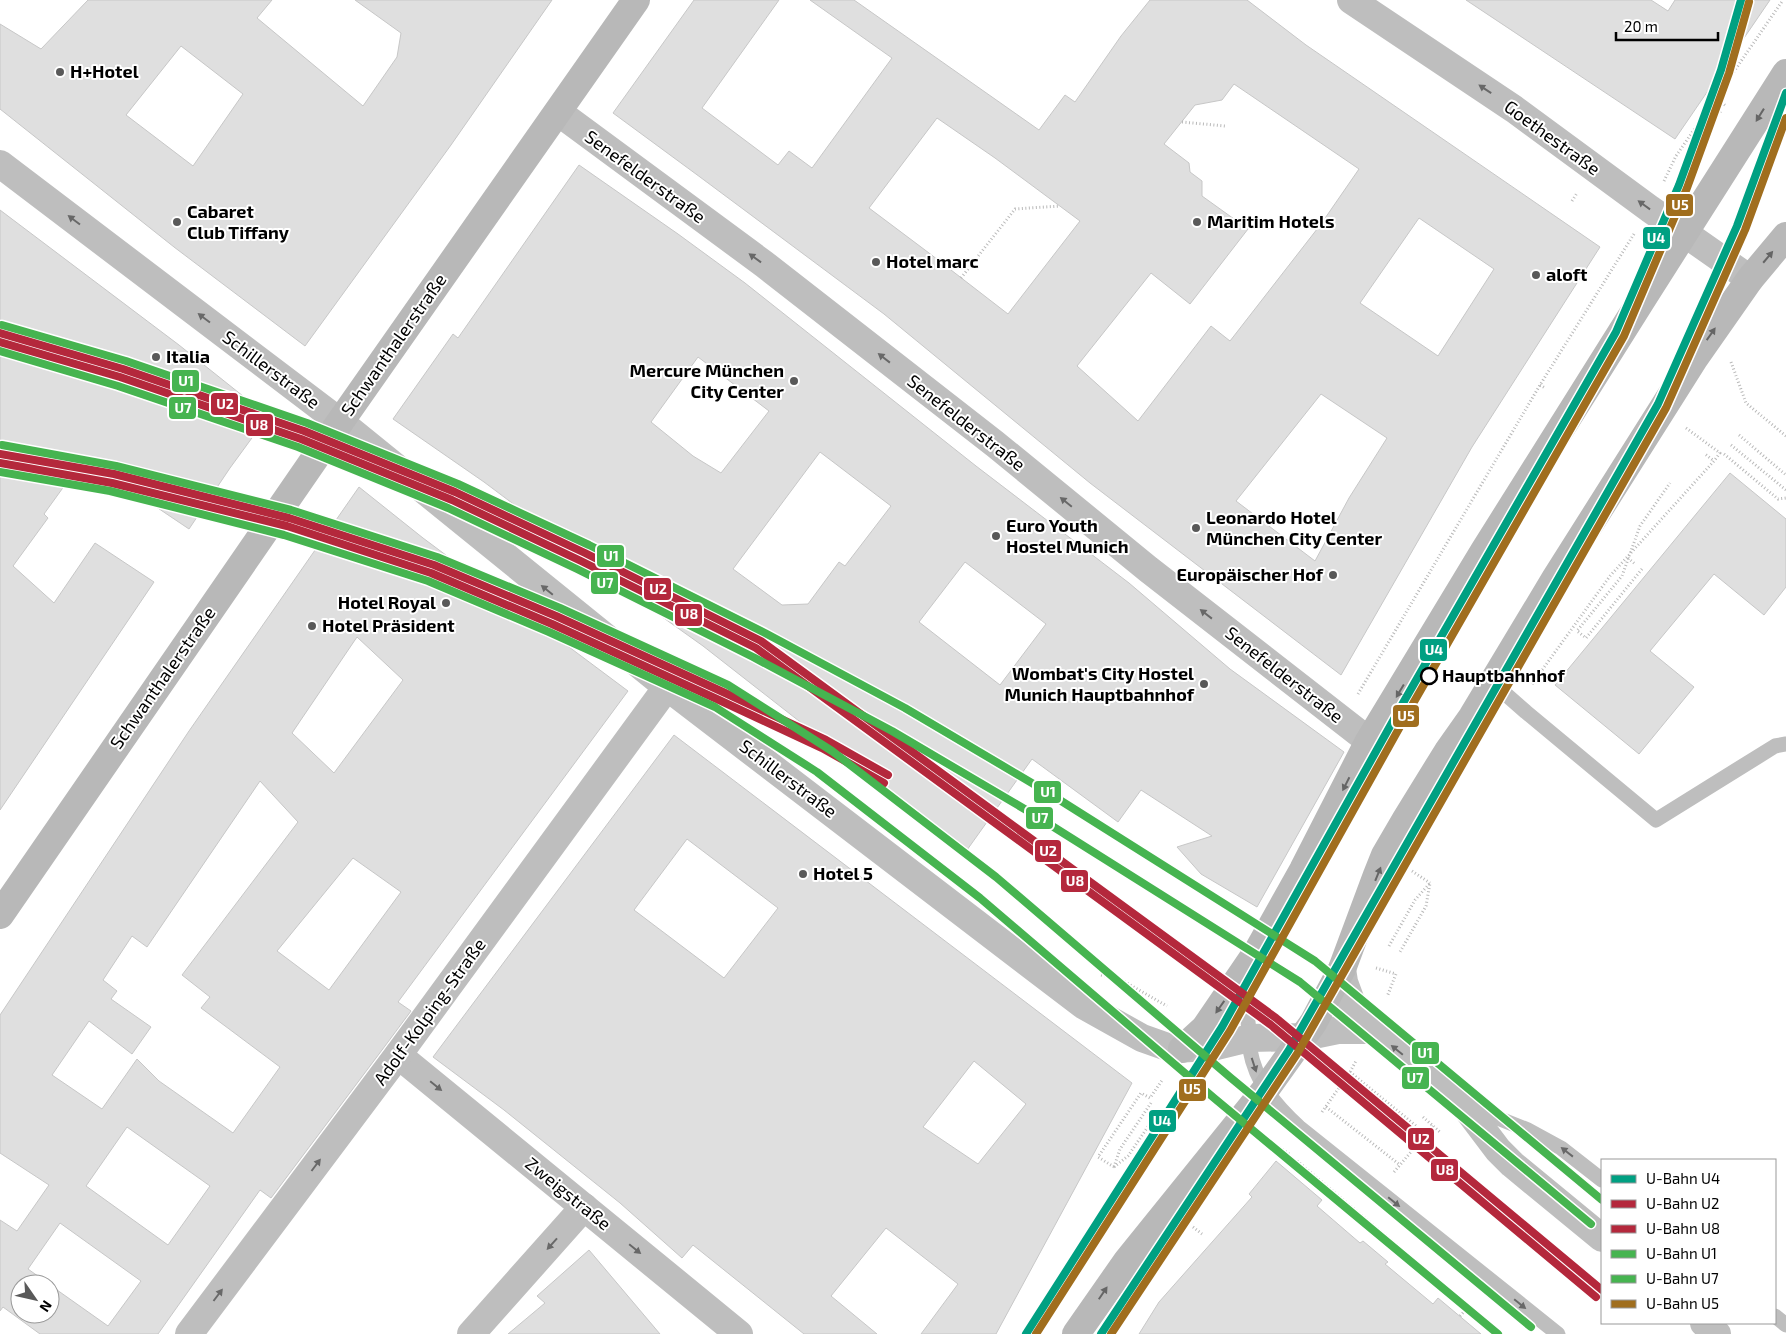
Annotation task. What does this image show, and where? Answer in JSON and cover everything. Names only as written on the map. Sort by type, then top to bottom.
[{"type":"street","name":"Schwanthalerstraße","points":[[0,915],[340,422],[636,0]]},
{"type":"street","name":"Goethestraße","points":[[1352,0],[1514,109],[1650,209],[1750,279]]},
{"type":"street","points":[[1182,1049],[1205,1028],[1257,952],[1303,870],[1369,741],[1500,526],[1786,73]]},
{"type":"street","name":"Senefelderstraße","points":[[558,112],[764,264],[996,444],[1148,569],[1369,741]]},
{"type":"street","name":"Schillerstraße","points":[[0,164],[340,422],[666,686],[1083,1005],[1142,1038],[1164,1046],[1182,1049],[1213,1046],[1250,1038],[1304,1037],[1338,1030],[1372,1030]]},
{"type":"street","points":[[1076,1334],[1107,1287],[1265,1090],[1304,1037],[1330,994],[1342,969],[1385,855],[1428,783],[1493,683],[1555,579],[1704,344],[1750,279],[1786,236]]},
{"type":"street","name":"Adolf-Kolping-Straße","points":[[189,1334],[398,1055],[666,686]]},
{"type":"street","points":[[1342,969],[1344,982],[1351,1001],[1372,1030],[1464,1105],[1481,1125],[1498,1150],[1519,1170],[1601,1237]]},
{"type":"street","name":"Zweigstraße","points":[[398,1055],[739,1334]]},
{"type":"street","points":[[471,1334],[584,1207]]},
{"type":"street","points":[[1705,1324],[1717,1334]]},
{"type":"lane","points":[[1493,683],[1656,820],[1775,746],[1786,744]]},
{"type":"lane","points":[[1257,952],[1249,977],[1247,1017],[1252,1061],[1265,1090],[1285,1114],[1558,1334]]},
{"type":"lane","points":[[1464,1105],[1536,1134],[1561,1148],[1601,1179]]},
{"type":"lane","points":[[1776,1317],[1786,1325]]},
{"type":"path","points":[[1650,209],[1676,156],[1783,0]]},
{"type":"path","points":[[1687,157],[1713,119],[1726,106],[1716,98]]},
{"type":"path","points":[[1182,122],[1225,126]]},
{"type":"path","points":[[1572,200],[1578,192]]},
{"type":"path","points":[[961,278],[1015,209],[1060,206]]},
{"type":"path","points":[[1731,362],[1746,403],[1786,436]]},
{"type":"path","points":[[1540,385],[1545,388]]},
{"type":"path","points":[[1628,558],[1720,453],[1662,409]]},
{"type":"path","points":[[1739,435],[1786,475]]},
{"type":"path","points":[[1731,445],[1786,490]]},
{"type":"path","points":[[1705,454],[1714,461]]},
{"type":"path","points":[[1724,454],[1778,499],[1786,498]]},
{"type":"path","points":[[1647,573],[1641,569],[1586,638],[1577,631],[1622,576],[1640,526],[1670,482]]},
{"type":"path","points":[[1628,558],[1635,564]]},
{"type":"path","points":[[1410,869],[1430,884]]},
{"type":"path","points":[[1400,952],[1426,906],[1430,884]]},
{"type":"path","points":[[1389,946],[1415,900],[1430,884]]},
{"type":"path","points":[[1291,1156],[1350,1072],[1372,1030],[1396,974]]},
{"type":"path","points":[[1101,975],[1118,978],[1167,1006]]},
{"type":"path","points":[[1350,1072],[1426,1134]]},
{"type":"path","points":[[1114,1167],[1098,1157],[1141,1092],[1150,1098],[1163,1078]]},
{"type":"path","points":[[1114,1167],[1120,1150],[1151,1103]]},
{"type":"path","points":[[1326,1107],[1400,1165],[1433,1126]]},
{"type":"path","points":[[1114,1167],[1128,1156],[1160,1109]]},
{"type":"path","points":[[1423,1117],[1441,1132]]},
{"type":"path","points":[[1278,1146],[1502,1334]]},
{"type":"path","points":[[1193,1226],[1202,1234]]},
{"type":"path","points":[[1460,1316],[1469,1306]]},
{"type":"building","points":[[88,0],[272,0],[257,18],[363,106],[397,57],[401,33],[355,0],[552,0],[451,145],[305,346],[174,247],[0,109],[0,24],[41,49]],"holes":[[[181,46],[243,94],[193,166],[126,115]]]},
{"type":"building","points":[[694,0],[779,0],[702,108],[778,165],[789,151],[812,168],[892,58],[810,0],[854,0],[1039,130],[1065,95],[1075,102],[1121,36],[1150,0],[1247,0],[1306,45],[1600,247],[1472,447],[1341,675],[1090,483],[884,314],[613,113]],"holes":[[[1234,84],[1359,169],[1321,224],[1230,341],[1211,326],[1138,421],[1077,366],[1151,273],[1190,304],[1248,229],[1202,196],[1202,181],[1190,172],[1189,163],[1164,144],[1195,105],[1222,100]],[[937,118],[1080,221],[1008,314],[869,208]],[[1419,218],[1494,269],[1438,356],[1360,303]],[[1321,394],[1387,438],[1349,498],[1315,561],[1236,501]]]},
{"type":"building","points":[[1466,0],[1651,0],[1668,11],[1675,0],[1770,0],[1675,139]]},
{"type":"building","points":[[579,165],[678,234],[745,283],[976,466],[1129,583],[1230,669],[1344,752],[1257,907],[1201,874],[1177,847],[1212,836],[1141,790],[1118,822],[1032,759],[967,850],[703,646],[609,579],[564,542],[484,482],[393,419],[453,334],[458,338]],"holes":[[[698,357],[769,411],[721,473],[693,456],[651,422]],[[820,452],[891,506],[845,566],[839,562],[808,604],[782,605],[733,569]],[[965,562],[1046,624],[1000,685],[919,622]]]},
{"type":"building","points":[[0,210],[179,345],[268,416],[189,529],[128,488],[129,486],[83,460],[44,514],[48,518],[13,566],[54,603],[95,543],[154,582],[0,810]]},
{"type":"building","points":[[1730,473],[1786,519],[1786,587],[1764,615],[1714,574],[1650,651],[1694,687],[1639,754],[1555,685]]},
{"type":"building","points":[[359,487],[423,538],[628,691],[398,1002],[411,1011],[271,1198],[260,1190],[158,1334],[40,1334],[26,1324],[60,1324],[60,1292],[108,1326],[141,1281],[60,1223],[28,1269],[35,1274],[10,1274],[10,1312],[3,1307],[0,1311],[0,1220],[17,1231],[49,1185],[0,1153],[0,1015],[189,731]],"holes":[[[357,637],[403,680],[334,773],[292,733]],[[260,781],[298,822],[182,975],[210,997],[201,1008],[280,1067],[233,1133],[159,1081],[137,1059],[102,1109],[52,1075],[89,1021],[132,1054],[151,1027],[111,999],[117,991],[103,980],[132,936],[147,947]],[[353,858],[401,892],[329,990],[277,951]],[[127,1127],[210,1186],[168,1245],[86,1186]]]},
{"type":"building","points":[[674,735],[1132,1083],[996,1334],[921,1334],[958,1284],[886,1228],[831,1296],[877,1334],[804,1334],[693,1245],[682,1258],[620,1203],[504,1110],[433,1057]],"holes":[[[687,839],[778,908],[724,978],[634,910]],[[974,1061],[1026,1104],[978,1164],[923,1127]]]},
{"type":"building","points":[[1276,1161],[1322,1200],[1317,1206],[1360,1243],[1363,1241],[1388,1262],[1385,1264],[1433,1304],[1438,1298],[1481,1334],[1139,1334],[1159,1302],[1252,1197],[1249,1194]]},
{"type":"building","points":[[589,1250],[660,1334],[508,1334],[545,1303],[537,1296]]},
{"type":"metro line","name":"U4","points":[[1026,1334],[1222,1027],[1403,703],[1616,332],[1679,185],[1721,70],[1741,0]]},
{"type":"metro line","name":"U5","points":[[1036,1334],[1230,1031],[1411,707],[1624,336],[1687,188],[1729,73],[1749,2]]},
{"type":"metro line","name":"U4","points":[[1101,1334],[1289,1050],[1658,404],[1737,226],[1786,93]]},
{"type":"metro line","name":"U5","points":[[1111,1334],[1297,1054],[1666,408],[1745,230],[1786,118]]},
{"type":"metro line","name":"U1","points":[[2,325],[126,361],[307,423],[458,484],[589,545],[765,633],[905,708],[1047,792],[1315,961],[1601,1199]]},
{"type":"metro line","name":"U2","points":[[0,333],[123,369],[304,431],[455,492],[585,553],[761,641],[1276,1018],[1601,1289]]},
{"type":"metro line","name":"U8","points":[[0,342],[120,377],[301,439],[452,500],[581,561],[756,648],[1271,1025],[1596,1297]]},
{"type":"metro line","name":"U7","points":[[0,351],[118,386],[298,447],[448,508],[577,569],[753,657],[892,731],[1033,814],[1300,982],[1591,1224]]},
{"type":"metro line","name":"U1","points":[[2,445],[116,466],[291,510],[437,557],[560,608],[728,685],[832,751],[996,877],[1231,1078],[1531,1327]]},
{"type":"metro line","name":"U2","points":[[0,454],[114,474],[289,518],[434,565],[556,616],[723,692],[826,740],[888,775]]},
{"type":"metro line","name":"U8","points":[[0,463],[112,483],[287,526],[431,573],[552,624],[719,700],[822,748],[884,783]]},
{"type":"metro line","name":"U7","points":[[0,472],[110,491],[284,535],[428,581],[549,632],[715,707],[817,772],[980,898],[1214,1098],[1498,1334]]},
{"type":"place","name":"H+Hotel","points":[[60,72]]},
{"type":"place","name":"Cabaret Club Tiffany","points":[[177,222]]},
{"type":"place","name":"Maritim Hotels","points":[[1197,222]]},
{"type":"place","name":"Hotel marc","points":[[876,262]]},
{"type":"place","name":"aloft","points":[[1536,275]]},
{"type":"place","name":"Italia","points":[[156,357]]},
{"type":"place","name":"Mercure München City Center","points":[[794,381]]},
{"type":"place","name":"Leonardo Hotel München City Center","points":[[1196,528]]},
{"type":"place","name":"Euro Youth Hostel Munich","points":[[996,536]]},
{"type":"place","name":"Europäischer Hof","points":[[1333,575]]},
{"type":"place","name":"Hotel Royal","points":[[446,603]]},
{"type":"place","name":"Hotel Präsident","points":[[312,626]]},
{"type":"place","name":"Hauptbahnhof","points":[[1429,676]]},
{"type":"place","name":"Wombat's City Hostel Munich Hauptbahnhof","points":[[1204,684]]},
{"type":"place","name":"Hotel 5","points":[[803,874]]}]
